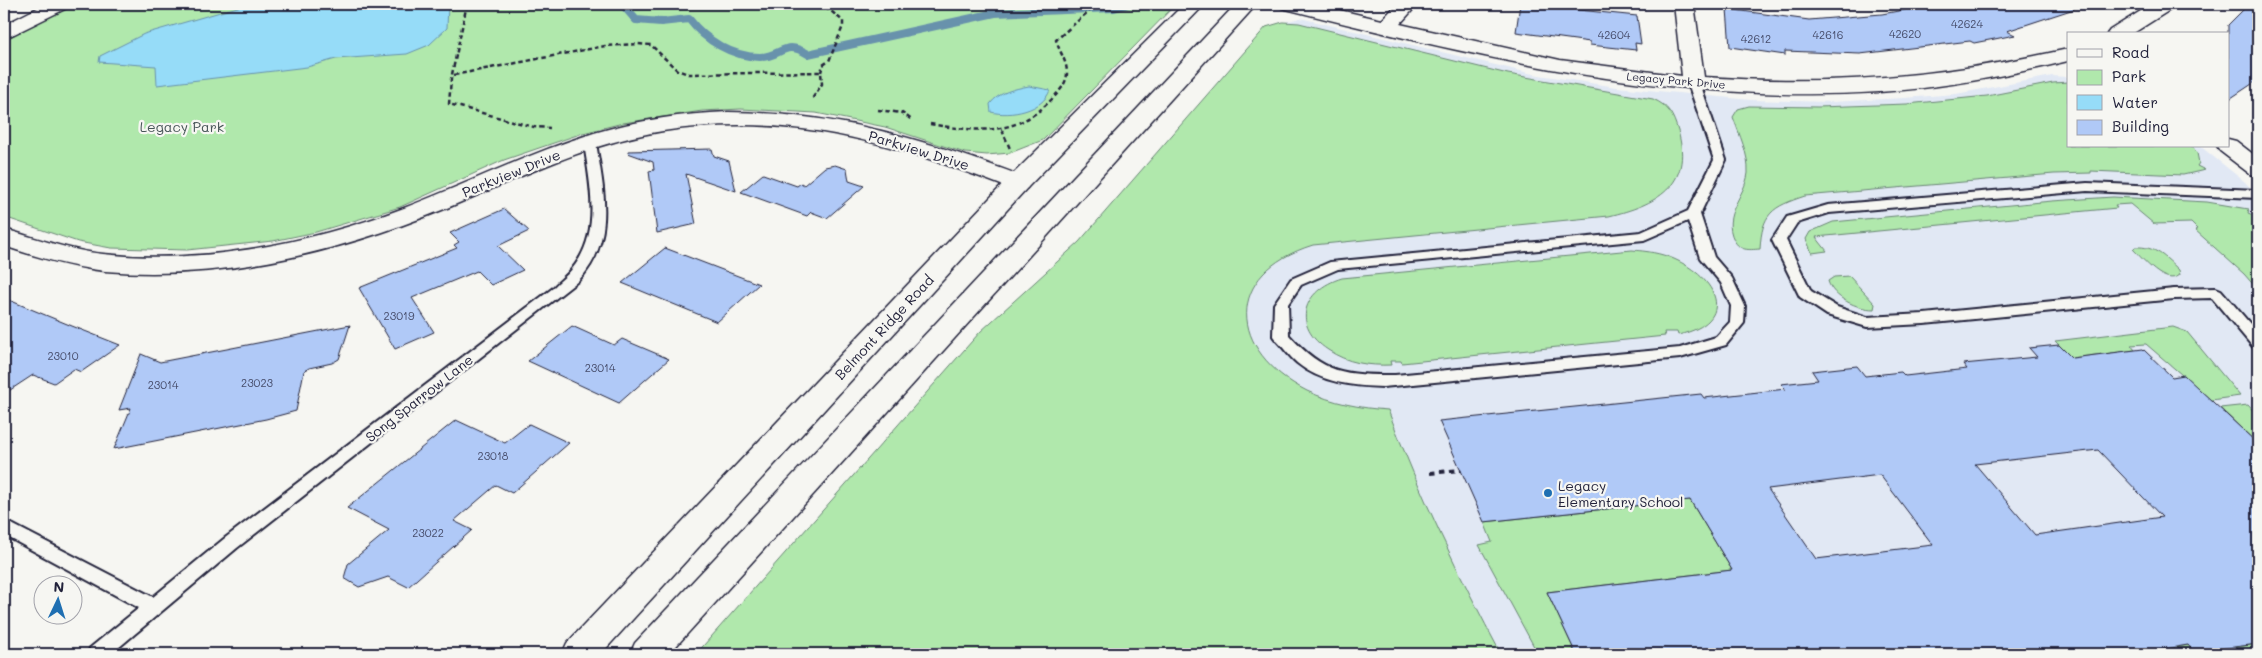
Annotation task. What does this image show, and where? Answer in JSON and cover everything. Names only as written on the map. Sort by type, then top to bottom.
[{"type":"street","points":[[4,32],[60,4]]},
{"type":"street","name":"Belmont Ridge Road","points":[[579,654],[1018,183],[1195,4]]},
{"type":"street","points":[[647,654],[1247,4]]},
{"type":"street","name":"Legacy Park Drive","points":[[1289,4],[1560,66],[1694,83],[1829,88],[1909,84],[1964,78],[2067,55]]},
{"type":"street","points":[[1386,27],[1408,4]]},
{"type":"street","points":[[1684,4],[1694,83]]},
{"type":"street","points":[[2121,32],[2144,20],[2166,4]]},
{"type":"street","name":"Parkview Drive","points":[[4,237],[27,247],[78,260],[131,264],[202,262],[259,255],[311,245],[403,216],[533,162],[634,130],[683,123],[740,119],[812,122],[889,138],[1018,183]]},
{"type":"street","points":[[2230,148],[2258,169]]},
{"type":"lane","points":[[1692,214],[1707,258],[1727,281],[1738,306],[1737,323],[1721,341],[1713,344],[1680,353],[1395,381],[1356,381],[1322,371],[1302,359],[1281,336],[1281,304],[1296,282],[1335,265],[1644,236],[1692,214],[1699,206],[1720,160],[1694,83]]},
{"type":"lane","name":"Song Sparrow Lane","points":[[98,654],[153,606],[558,291],[581,269],[596,238],[600,203],[590,143]]},
{"type":"lane","points":[[2258,194],[2087,187],[1828,209],[1792,220],[1779,240],[1805,294],[1832,311],[1867,322],[1924,319],[2174,294],[2216,293],[2258,343]]},
{"type":"lane","points":[[4,527],[153,606]]},
{"type":"path","points":[[714,4],[737,6],[756,4]]},
{"type":"path","points":[[812,99],[822,84],[821,72],[840,37],[843,21],[826,7],[827,4]]},
{"type":"path","points":[[1088,13],[1096,4]]},
{"type":"path","points":[[454,75],[605,46],[638,44],[651,45],[677,70],[688,74],[821,72]]},
{"type":"path","points":[[1002,130],[1011,152]]},
{"type":"path","points":[[1430,473],[1461,470]]},
{"type":"shaded area","name":"Legacy Elementary School","points":[[1300,18],[1533,74],[1616,87],[1751,100],[1831,102],[1904,98],[1956,94],[2052,76],[2067,77],[2067,148],[2202,148],[2245,182],[2258,196],[2258,654],[696,654],[980,332],[1079,242],[1266,27]]},
{"type":"green space","name":"Legacy Park","points":[[75,4],[1176,4],[1043,140],[1010,153],[987,155],[965,153],[885,127],[816,113],[741,109],[702,111],[623,123],[583,133],[504,160],[400,207],[316,232],[273,241],[187,250],[111,248],[78,242],[4,217],[4,40]]},
{"type":"green space","points":[[1283,22],[1299,23],[1508,74],[1653,99],[1667,108],[1676,125],[1682,150],[1680,166],[1675,179],[1667,190],[1641,206],[1609,216],[1313,245],[1284,258],[1263,274],[1251,293],[1247,314],[1250,335],[1262,355],[1281,374],[1307,391],[1327,399],[1357,406],[1388,410],[1413,473],[1441,534],[1501,654],[696,654],[980,332],[1079,242],[1266,27]]},
{"type":"green space","points":[[2067,82],[2067,148],[2193,148],[2197,153],[2199,163],[2197,166],[2205,170],[2183,175],[2091,171],[2091,173],[2054,174],[1805,196],[1784,204],[1771,213],[1763,227],[1760,249],[1742,248],[1734,240],[1730,222],[1748,173],[1741,137],[1733,117],[1738,109],[1749,106],[1818,107],[1907,104],[1987,96]]},
{"type":"green space","points":[[2113,197],[2207,202],[2249,209],[2248,213],[2258,217],[2258,290],[2244,274],[2195,230],[2197,229],[2191,223],[2154,224],[2130,204],[2115,205],[2117,208],[1816,237],[1827,251],[1812,253],[1806,239],[1810,232],[1833,222]]},
{"type":"green space","points":[[2135,247],[2149,248],[2160,253],[2179,270],[2180,275],[2174,278],[2161,275],[2148,265],[2133,249]]},
{"type":"green space","points":[[1632,250],[1669,257],[1689,267],[1701,277],[1710,288],[1715,299],[1715,310],[1709,320],[1697,328],[1678,335],[1677,332],[1664,332],[1665,336],[1402,363],[1401,361],[1390,361],[1391,365],[1383,365],[1358,363],[1328,350],[1316,341],[1309,330],[1306,320],[1306,310],[1310,300],[1328,284],[1342,278]]},
{"type":"green space","points":[[1849,276],[1875,304],[1874,309],[1853,305],[1846,301],[1835,293],[1828,281],[1834,277]]},
{"type":"green space","points":[[2173,327],[2187,332],[2240,396],[2211,400],[2146,344],[2131,345],[2135,350],[2072,358],[2055,341]]},
{"type":"green space","points":[[2248,405],[2258,416],[2258,444],[2220,408]]},
{"type":"green space","points":[[1690,500],[1732,570],[1547,592],[1576,654],[1538,654],[1479,545],[1492,542],[1484,522]]},
{"type":"green space","points":[[2258,644],[2258,654],[2135,654],[2188,645],[2195,652]]},
{"type":"water","points":[[248,4],[448,4],[447,28],[429,45],[407,54],[336,59],[307,67],[157,85],[156,66],[99,62],[100,56],[144,34]]},
{"type":"water","points":[[1029,86],[1050,90],[1040,103],[1025,111],[1007,114],[991,112],[990,104],[1002,94]]},
{"type":"building","points":[[1520,4],[1570,4],[1569,9],[1637,16],[1641,44],[1635,43],[1636,50],[1590,45],[1590,42],[1516,32]]},
{"type":"building","points":[[1936,4],[2074,4],[2074,9],[2007,31],[2015,35],[1974,43],[1970,41],[1860,54],[1785,51],[1785,55],[1730,47],[1727,9],[1809,20],[1882,14]]},
{"type":"building","points":[[2249,4],[2258,4],[2258,80],[2230,99],[2230,32],[2228,32],[2228,25]]},
{"type":"building","points":[[712,149],[714,156],[729,161],[736,191],[686,174],[696,224],[657,233],[649,171],[654,170],[653,162],[628,153],[628,151]]},
{"type":"building","points":[[835,165],[847,169],[849,181],[864,186],[827,218],[811,212],[807,216],[741,192],[763,174],[797,186],[801,183],[804,185],[825,167]]},
{"type":"building","points":[[504,209],[529,231],[498,246],[523,270],[491,285],[477,271],[412,298],[434,332],[395,349],[359,288],[457,248],[454,245],[459,242],[450,233]]},
{"type":"building","points":[[665,248],[759,284],[717,322],[622,283]]},
{"type":"building","points":[[4,298],[120,345],[81,372],[74,369],[54,383],[33,375],[4,394]]},
{"type":"building","points":[[350,325],[339,359],[332,363],[309,368],[304,371],[296,411],[266,419],[114,449],[131,408],[119,410],[141,354],[160,362]]},
{"type":"building","points":[[572,326],[614,345],[622,339],[669,359],[619,403],[528,361]]},
{"type":"building","name":"Legacy Elementary School","points":[[2059,345],[2072,358],[2143,349],[2172,377],[2184,375],[2258,444],[2258,644],[2194,652],[2188,645],[2135,654],[1576,654],[1547,592],[1732,570],[1690,500],[1484,522],[1439,421],[1701,394],[1704,398],[1786,389],[1781,384],[1818,380],[1812,371],[1857,366],[1865,376],[1901,372],[1905,376],[1967,369],[1963,364],[2037,357],[2029,348]],"holes":[[[2098,450],[2162,517],[2035,535],[1975,464]],[[1880,475],[1933,545],[1816,559],[1768,489]]]},
{"type":"building","points":[[456,420],[505,443],[529,424],[569,443],[512,493],[496,485],[454,521],[472,530],[408,587],[388,577],[359,587],[344,578],[348,564],[389,530],[347,508]]},
{"type":"waterway","points":[[622,4],[636,20],[661,22],[689,19],[703,34],[729,51],[760,57],[788,48],[800,50],[808,54],[995,13],[1114,8],[1129,4]]},
{"type":"place","name":"Legacy Elementary School","points":[[1548,493]]}]
